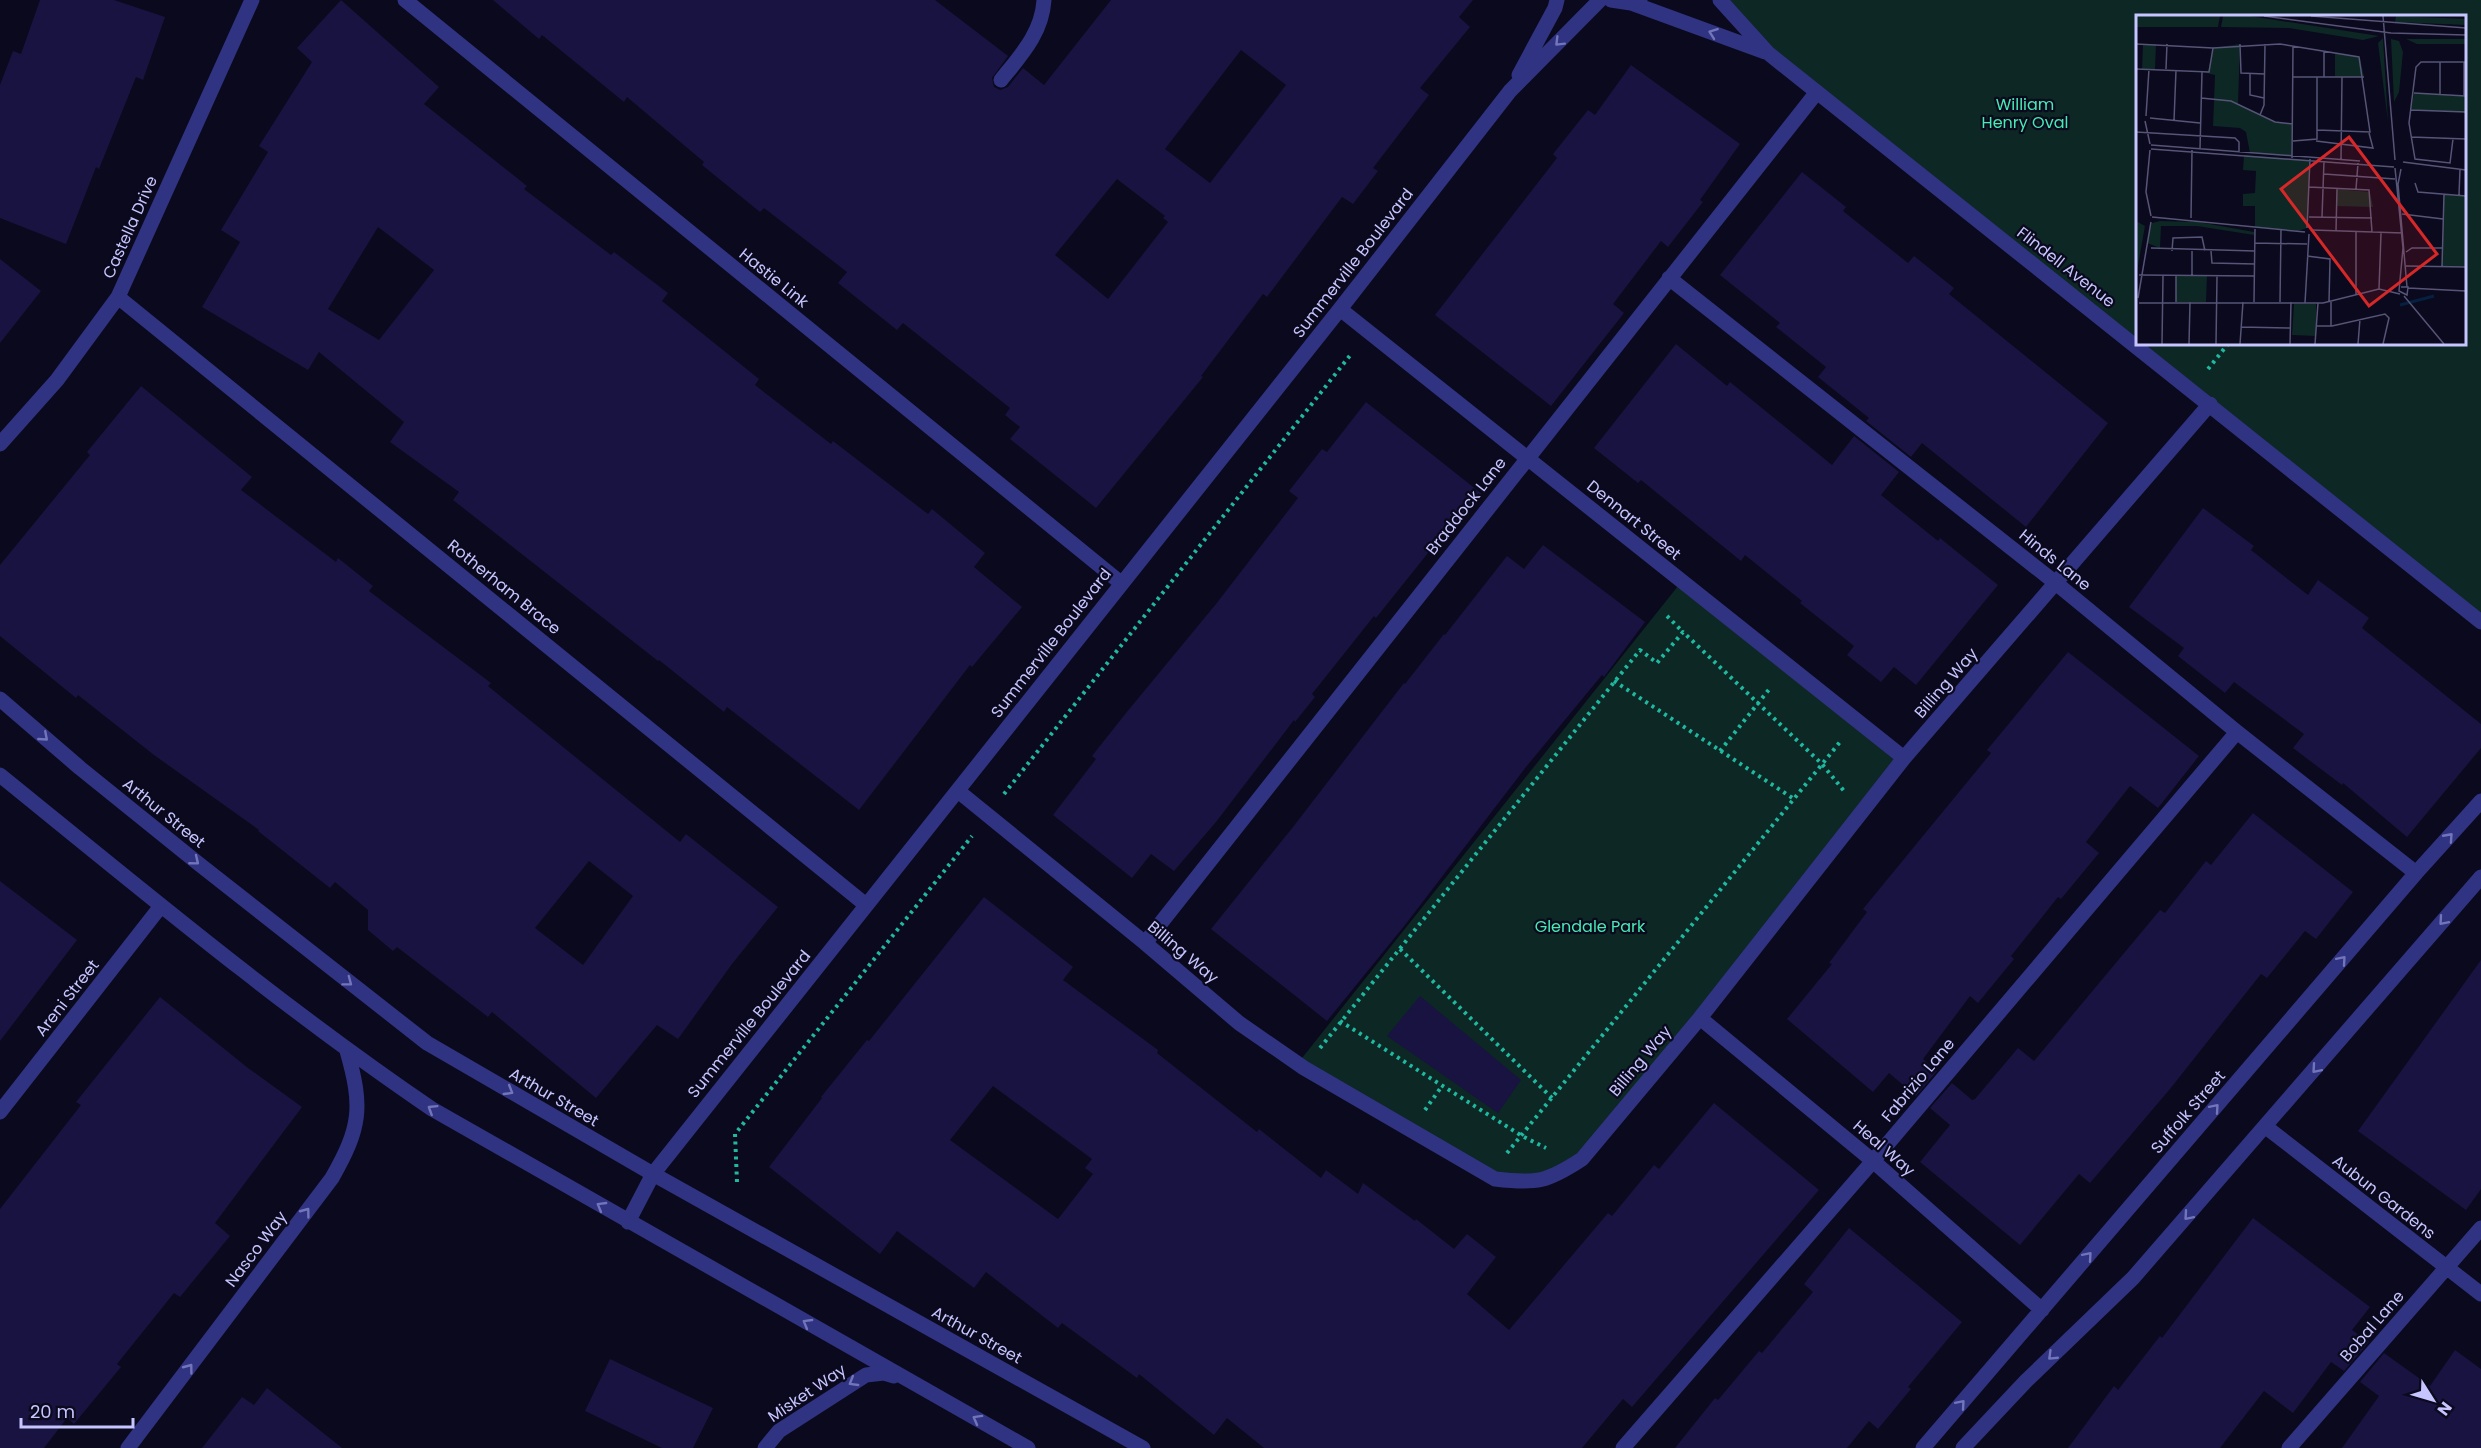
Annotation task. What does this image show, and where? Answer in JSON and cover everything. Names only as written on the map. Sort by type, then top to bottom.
[{"type":"street","name":"Castella Drive","points":[[0,444],[57,380],[118,297],[252,0]]},
{"type":"street","name":"Hastie Link","points":[[405,0],[1121,584]]},
{"type":"street","points":[[1001,80],[1033,38],[1043,17],[1044,0]]},
{"type":"street","name":"Summerville Boulevard","points":[[1510,91],[1555,8],[1557,0]]},
{"type":"street","name":"Summerville Boulevard","points":[[628,1222],[653,1174],[1341,309],[1510,91],[1600,0]]},
{"type":"street","name":"Flindell Avenue","points":[[1611,0],[1639,1],[1768,53]]},
{"type":"street","name":"Flindell Avenue","points":[[1720,0],[1768,53],[2481,622]]},
{"type":"street","name":"Braddock Lane","points":[[1145,943],[1817,92]]},
{"type":"street","name":"Hinds Lane","points":[[1670,278],[2416,873]]},
{"type":"street","name":"Rotherham Brace","points":[[118,297],[866,905]]},
{"type":"street","name":"Dennart Street","points":[[1341,309],[1904,758]]},
{"type":"street","name":"Billing Way","points":[[958,791],[1145,943],[1239,1023],[1305,1068],[1495,1179],[1527,1183],[1557,1176],[1582,1159],[1700,1018],[1904,758],[2210,404]]},
{"type":"street","name":"Arthur Street","points":[[0,699],[80,768],[199,864],[428,1043],[653,1174],[1143,1448]]},
{"type":"street","name":"Fabrizio Lane","points":[[1623,1448],[1873,1161],[2238,732]]},
{"type":"street","points":[[0,775],[161,906],[347,1051],[432,1110],[1028,1448]]},
{"type":"street","name":"Suffolk Street","points":[[1923,1448],[2416,873],[2481,801]]},
{"type":"street","points":[[1963,1448],[2026,1381],[2133,1278],[2481,877]]},
{"type":"street","name":"Areni Street","points":[[0,1112],[161,906]]},
{"type":"street","name":"Heal Way","points":[[1700,1018],[1873,1161],[2042,1310]]},
{"type":"street","name":"Nasco Way","points":[[128,1448],[332,1178],[348,1151],[356,1123],[358,1097],[347,1051]]},
{"type":"street","name":"Aubun Gardens","points":[[2266,1127],[2481,1294]]},
{"type":"street","name":"Bobal Lane","points":[[2289,1448],[2481,1228]]},
{"type":"street","name":"Misket Way","points":[[765,1448],[779,1431],[866,1375],[884,1373],[909,1381]]},
{"type":"path","points":[[736,1182],[735,1134],[1369,332]]},
{"type":"path","points":[[2207,370],[2227,345]]},
{"type":"path","points":[[1667,616],[1822,764],[1844,791]]},
{"type":"path","points":[[1305,1068],[1340,1021],[1640,650],[1657,663],[1683,632]]},
{"type":"path","points":[[1614,681],[1794,799]]},
{"type":"path","points":[[1720,751],[1773,684]]},
{"type":"path","points":[[1507,1154],[1840,741]]},
{"type":"path","points":[[1400,949],[1552,1098]]},
{"type":"path","points":[[1340,1021],[1522,1136],[1547,1149]]},
{"type":"green space","name":"William Henry Oval","points":[[1720,0],[2481,0],[2481,622],[1768,53]]},
{"type":"green space","name":"Glendale Park","points":[[1682,581],[1904,758],[1700,1018],[1557,1176],[1495,1179],[1298,1063]]},
{"type":"building","points":[[40,0],[114,0],[165,17],[143,80],[136,77],[99,169],[96,167],[66,244],[0,218],[0,85],[13,51],[21,54]]},
{"type":"building","points":[[341,0],[439,87],[424,104],[527,186],[524,189],[611,255],[614,252],[668,293],[662,301],[759,379],[755,385],[831,444],[833,441],[928,514],[932,509],[985,553],[974,567],[1022,607],[972,667],[970,665],[859,810],[727,707],[724,712],[453,500],[459,492],[390,442],[404,422],[319,352],[308,370],[202,307],[240,242],[221,230],[268,152],[259,146],[312,62],[297,48]],"holes":[[[378,227],[434,270],[379,340],[328,309]]]},
{"type":"building","points":[[493,0],[935,0],[1008,56],[992,78],[994,87],[1000,90],[1008,87],[1023,68],[1044,85],[1111,0],[1473,0],[1459,17],[1470,27],[1420,88],[1429,95],[1373,168],[1378,171],[1353,204],[1342,197],[1267,297],[1263,294],[1201,376],[1203,377],[1096,508],[1010,439],[1020,427],[1005,415],[1010,408],[903,323],[897,330],[838,283],[847,272],[764,208],[760,212],[702,165],[704,162],[627,97],[624,102],[542,35],[539,39]],"holes":[[[1241,50],[1286,85],[1210,183],[1165,149]],[[1117,179],[1165,216],[1163,218],[1168,222],[1108,299],[1055,255]]]},
{"type":"building","points":[[1631,65],[1740,144],[1700,200],[1703,202],[1668,247],[1661,241],[1613,304],[1624,313],[1551,406],[1435,315],[1557,158],[1553,154],[1588,110],[1595,115]]},
{"type":"building","points":[[1802,172],[1846,207],[1843,211],[1908,263],[1914,256],[1954,288],[1949,294],[2108,423],[2026,527],[1922,443],[1911,457],[1866,421],[1869,418],[1818,377],[1826,367],[1776,327],[1780,323],[1720,275]]},
{"type":"building","points":[[0,259],[41,291],[0,343]]},
{"type":"building","points":[[1676,344],[1727,386],[1730,382],[1832,465],[1854,436],[1899,472],[1881,495],[1938,541],[1940,538],[1998,585],[1916,685],[1894,667],[1881,682],[1847,655],[1854,646],[1800,603],[1802,601],[1745,555],[1741,561],[1641,480],[1638,483],[1594,448]]},
{"type":"building","points":[[141,386],[252,477],[241,490],[336,562],[338,558],[373,586],[369,591],[491,683],[488,686],[680,842],[686,834],[778,907],[732,964],[678,1039],[657,1025],[596,1098],[492,1012],[488,1017],[397,947],[393,951],[368,930],[368,910],[335,882],[330,888],[259,830],[154,755],[78,695],[76,698],[0,636],[0,565],[90,455],[87,452]],"holes":[[[589,861],[633,896],[583,965],[535,928]]]},
{"type":"building","points":[[1366,402],[1482,494],[1449,536],[1444,533],[1376,618],[1374,616],[1312,694],[1315,697],[1295,722],[1294,720],[1216,822],[1174,871],[1151,854],[1132,878],[1053,815],[1096,759],[1092,756],[1216,604],[1298,498],[1289,491],[1322,449],[1327,452]]},
{"type":"building","points":[[2203,508],[2254,546],[2251,550],[2308,595],[2318,580],[2369,618],[2362,628],[2481,724],[2481,748],[2407,837],[2343,783],[2342,785],[2293,748],[2304,734],[2234,682],[2225,693],[2178,656],[2184,648],[2129,607]]},
{"type":"building","points":[[1543,545],[1645,622],[1604,677],[1602,675],[1526,767],[1405,925],[1327,1021],[1211,929],[1507,556],[1524,569]]},
{"type":"building","points":[[2068,652],[2199,756],[2158,808],[2130,786],[2086,842],[2099,853],[2061,899],[2058,897],[2011,956],[2014,959],[1978,1003],[1970,996],[1923,1059],[1937,1071],[1916,1096],[1889,1073],[1873,1092],[1787,1019],[1832,964],[1829,963],[1867,912],[1863,909],[1991,753],[1987,750]]},
{"type":"building","points":[[2253,813],[2353,892],[2316,939],[2305,931],[2267,978],[2261,974],[2170,1089],[2090,1183],[2079,1174],[2020,1245],[1920,1162],[1950,1125],[1930,1108],[1952,1083],[1972,1100],[1975,1099],[2018,1048],[2034,1061],[2160,910],[2165,913],[2206,861],[2211,865]]},
{"type":"building","points":[[0,881],[77,940],[0,1041]]},
{"type":"building","points":[[984,897],[1073,967],[1063,980],[1158,1050],[1157,1053],[1257,1132],[1259,1129],[1321,1178],[1326,1170],[1358,1194],[1363,1183],[1415,1221],[1416,1219],[1454,1249],[1467,1234],[1496,1257],[1467,1294],[1509,1330],[1608,1213],[1612,1216],[1654,1165],[1659,1169],[1714,1103],[1819,1190],[1632,1407],[1623,1399],[1582,1448],[1264,1448],[1227,1418],[1214,1435],[1139,1374],[1137,1378],[1062,1323],[1058,1328],[986,1272],[974,1288],[897,1231],[880,1254],[769,1167],[821,1097],[867,1040],[869,1041]],"holes":[[[993,1086],[1092,1159],[1085,1168],[1093,1174],[1058,1219],[950,1140]]]},
{"type":"building","points":[[2481,960],[2481,1189],[2466,1210],[2358,1131]]},
{"type":"building","points":[[1420,996],[1521,1080],[1498,1113],[1387,1036]]},
{"type":"building","points":[[160,997],[248,1068],[302,1107],[215,1223],[230,1236],[180,1297],[174,1293],[117,1364],[121,1367],[74,1424],[67,1418],[44,1448],[0,1448],[0,1209],[81,1105],[76,1102]]},
{"type":"building","points":[[2253,1218],[2370,1307],[2352,1330],[2369,1342],[2344,1371],[2331,1362],[2293,1413],[2264,1391],[2220,1448],[2068,1448],[2114,1386],[2118,1390],[2160,1336],[2162,1338]]},
{"type":"building","points":[[1849,1228],[1962,1322],[1908,1387],[1911,1389],[1878,1429],[1869,1421],[1847,1448],[1675,1448],[1715,1398],[1718,1400],[1759,1351],[1762,1353],[1813,1292],[1804,1284]]},
{"type":"building","points":[[2455,1350],[2481,1369],[2481,1448],[2342,1448],[2379,1396],[2360,1382],[2384,1353],[2430,1386]]},
{"type":"building","points":[[610,1359],[713,1408],[693,1448],[662,1448],[585,1411]]},
{"type":"building","points":[[267,1388],[342,1448],[202,1448],[242,1397],[254,1405]]}]
